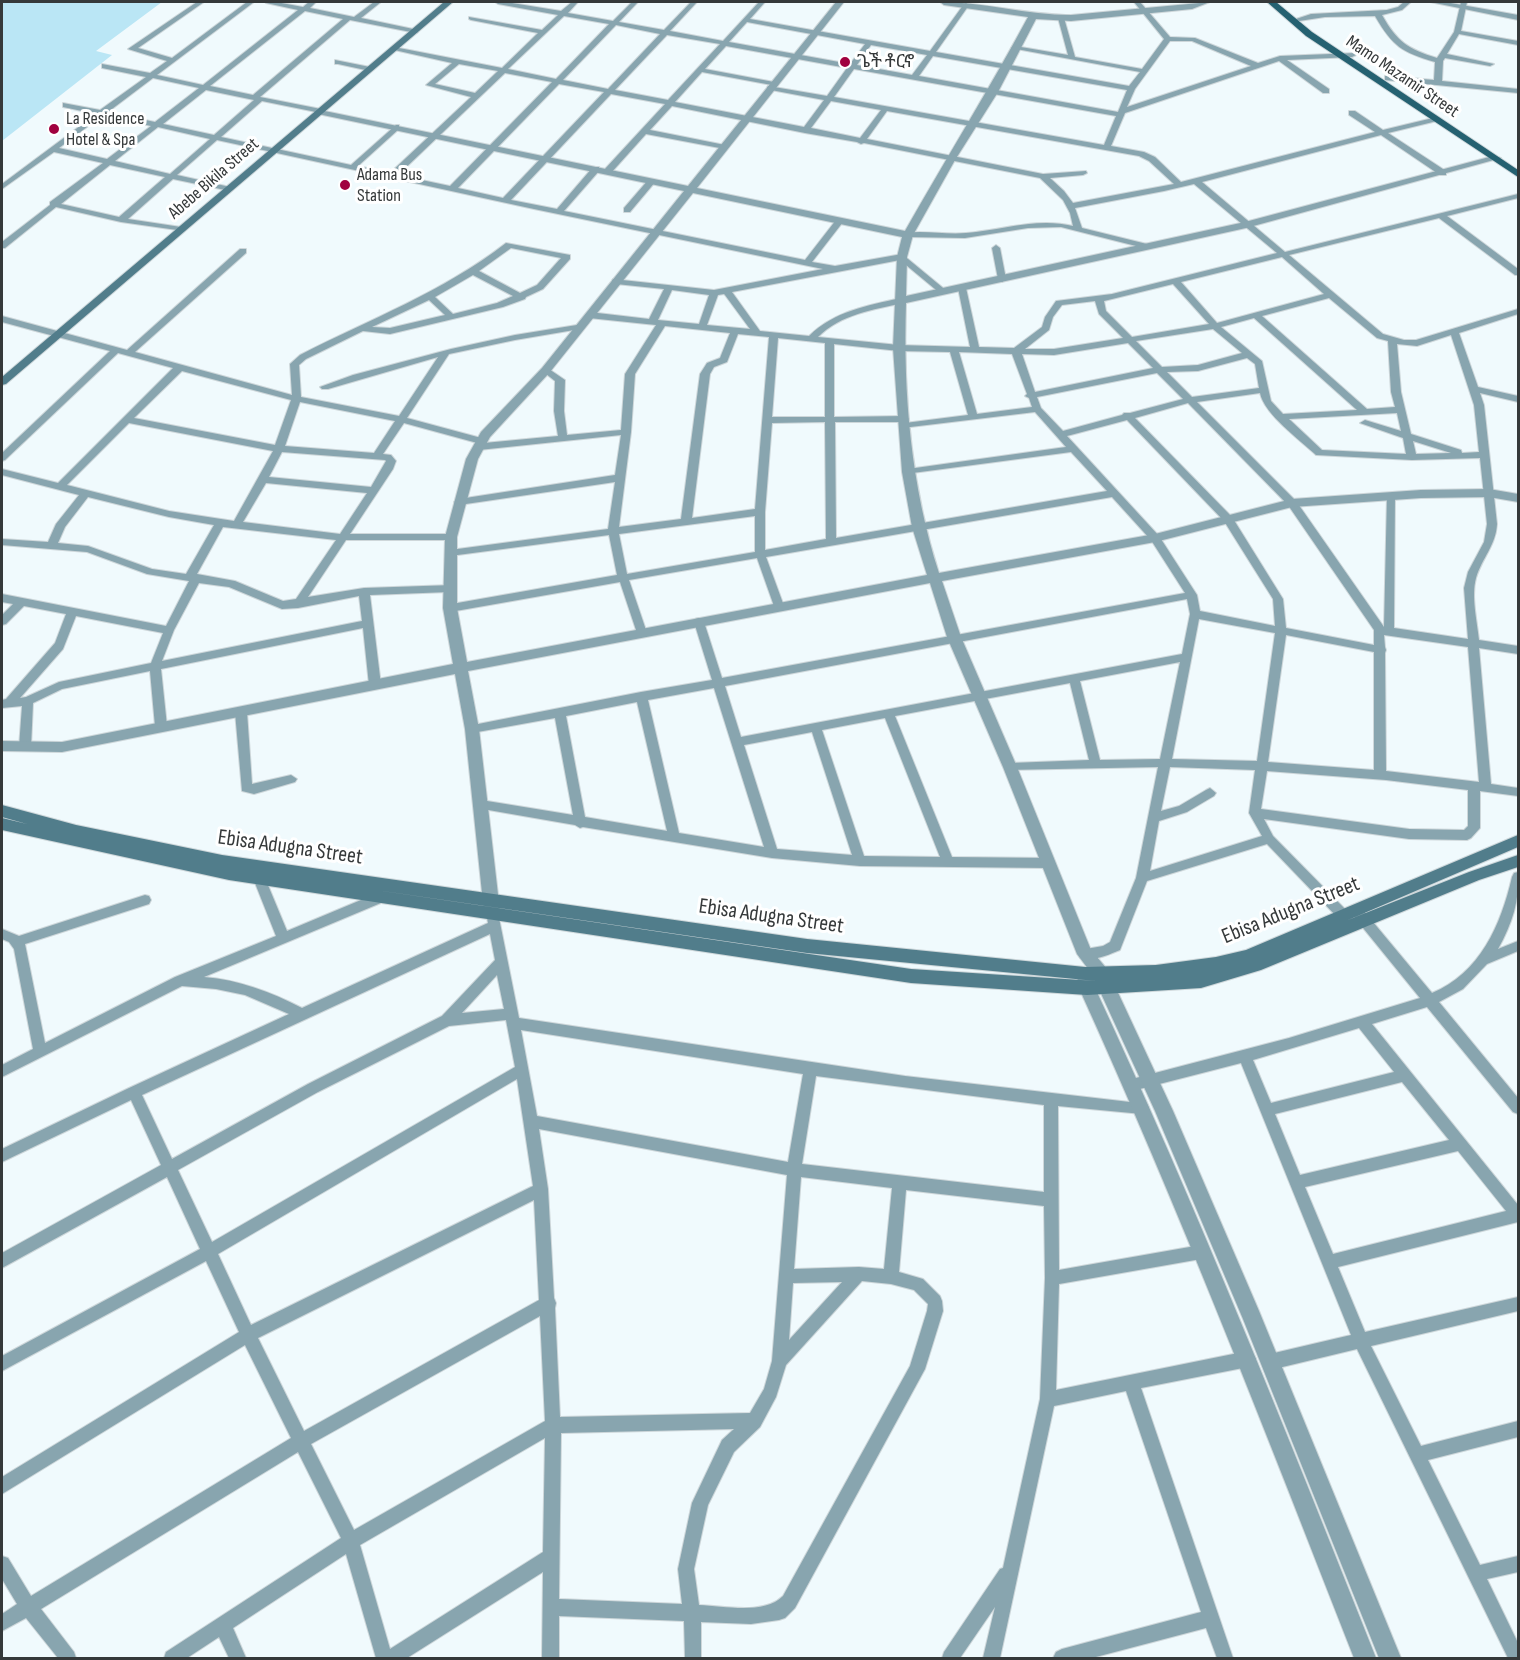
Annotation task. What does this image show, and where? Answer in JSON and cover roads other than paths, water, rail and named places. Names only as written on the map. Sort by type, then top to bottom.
[{"type":"main road","name":"Abebe Bikila Street","points":[[2,382],[318,111],[449,2]]},
{"type":"main road","name":"Mamo Mazamir Street","points":[[1271,2],[1290,20],[1388,78],[1499,157],[1518,174]]},
{"type":"main road","name":"Mamo Mazamir Street","points":[[1282,2],[1348,56],[1434,119],[1499,157]]},
{"type":"main road","points":[[1499,157],[1517,162]]},
{"type":"main road","name":"Ebisa Adugna Street","points":[[2,811],[76,831],[492,913]]},
{"type":"main road","name":"Ebisa Adugna Street","points":[[2,824],[122,852],[259,878],[911,976],[1092,973],[1201,981],[1255,965],[1354,915],[1518,841]]},
{"type":"main road","name":"Ebisa Adugna Street","points":[[1354,915],[1474,876],[1518,869]]},
{"type":"street","points":[[172,60],[132,49],[201,2]]},
{"type":"street","points":[[2,187],[251,2]]},
{"type":"street","points":[[268,2],[416,31]]},
{"type":"street","points":[[2,246],[154,124],[313,2]]},
{"type":"street","points":[[121,220],[256,98],[353,17],[378,2]]},
{"type":"street","points":[[498,2],[852,67],[1122,113],[1280,58],[1348,56]]},
{"type":"street","points":[[392,176],[575,2]]},
{"type":"street","points":[[452,189],[635,2]]},
{"type":"street","points":[[506,200],[694,2]]},
{"type":"street","points":[[559,212],[645,131],[762,2]]},
{"type":"street","points":[[550,1659],[553,1425],[549,1304],[541,1189],[531,1121],[492,913],[472,729],[463,668],[450,608],[451,537],[472,459],[480,444],[546,370],[745,118],[840,2]]},
{"type":"street","points":[[944,2],[1033,16],[1061,18],[1192,6],[1206,2]]},
{"type":"street","points":[[1137,2],[1168,39]]},
{"type":"street","points":[[1299,18],[1320,13],[1377,13],[1402,8],[1408,2]]},
{"type":"street","points":[[1434,2],[1463,5],[1518,18]]},
{"type":"street","points":[[914,78],[966,5]]},
{"type":"street","points":[[1438,82],[1440,58],[1457,32],[1463,5]]},
{"type":"street","points":[[1377,13],[1395,44],[1409,51],[1440,58],[1490,64]]},
{"type":"street","points":[[1033,16],[993,92],[950,160],[908,235],[902,257],[899,348],[908,472],[918,527],[954,637],[1010,767],[1092,973],[1270,1362],[1390,1659]]},
{"type":"street","points":[[471,18],[543,32]]},
{"type":"street","points":[[1061,18],[1072,58]]},
{"type":"street","points":[[745,20],[1131,89]]},
{"type":"street","points":[[1457,32],[1518,43]]},
{"type":"street","points":[[1168,39],[1193,39],[1258,66]]},
{"type":"street","points":[[1107,148],[1131,89],[1168,39]]},
{"type":"street","points":[[806,131],[869,43]]},
{"type":"street","points":[[1015,48],[1144,71]]},
{"type":"street","points":[[394,49],[950,160],[1043,176],[1083,173]]},
{"type":"street","points":[[1280,58],[1326,91]]},
{"type":"street","points":[[338,62],[370,69]]},
{"type":"street","points":[[458,62],[430,85],[476,96]]},
{"type":"street","points":[[105,66],[908,235],[965,236],[1042,225],[1061,225],[1148,247]]},
{"type":"street","points":[[700,70],[829,99],[1140,154],[1152,159],[1179,185]]},
{"type":"street","points":[[1388,78],[1518,91]]},
{"type":"street","points":[[66,105],[655,233],[835,269]]},
{"type":"street","points":[[861,142],[885,109]]},
{"type":"street","points":[[1352,113],[1443,173]]},
{"type":"street","points":[[1072,206],[1196,181],[1434,119]]},
{"type":"street","points":[[353,167],[396,127]]},
{"type":"street","points":[[645,131],[722,147]]},
{"type":"street","points":[[51,149],[227,189]]},
{"type":"street","points":[[811,339],[823,325],[836,317],[1246,225],[1499,157]]},
{"type":"street","points":[[1043,176],[1053,183],[1072,206],[1078,230]]},
{"type":"street","points":[[627,210],[652,181]]},
{"type":"street","points":[[1196,181],[1329,295],[1380,336],[1392,341],[1417,344],[1518,311]]},
{"type":"street","points":[[1016,351],[1046,328],[1048,317],[1059,303],[1099,299],[1518,196]]},
{"type":"street","points":[[53,204],[121,220],[181,229]]},
{"type":"street","points":[[1442,216],[1518,273]]},
{"type":"street","points":[[807,263],[839,222]]},
{"type":"street","points":[[237,524],[278,449],[297,399],[293,377],[295,364],[303,357],[360,328],[430,296],[474,272],[509,245],[567,257],[540,287],[522,297],[390,331],[360,328]]},
{"type":"street","points":[[996,248],[1002,279]]},
{"type":"street","points":[[128,354],[243,251]]},
{"type":"street","points":[[616,281],[668,289],[728,292],[902,257],[944,292]]},
{"type":"street","points":[[474,272],[522,297]]},
{"type":"street","points":[[1175,281],[1215,326],[1259,363],[1266,401],[1319,453],[1412,457],[1485,455]]},
{"type":"street","points":[[962,288],[975,350]]},
{"type":"street","points":[[642,633],[622,578],[613,532],[626,432],[630,374],[657,322],[668,289]]},
{"type":"street","points":[[728,292],[757,333]]},
{"type":"street","points":[[702,327],[714,293]]},
{"type":"street","points":[[589,315],[899,348],[1066,351],[1215,326],[1329,295]]},
{"type":"street","points":[[430,296],[451,317]]},
{"type":"street","points":[[1099,299],[1102,312],[1292,503],[1384,631],[1518,650]]},
{"type":"street","points":[[1256,315],[1365,412]]},
{"type":"street","points":[[2,318],[57,336],[297,399],[399,419],[480,444],[626,432]]},
{"type":"street","points":[[325,387],[521,335],[580,326]]},
{"type":"street","points":[[686,522],[705,374],[710,365],[724,360],[735,331]]},
{"type":"street","points":[[1255,813],[1409,834],[1467,835],[1474,828],[1479,787],[1470,581],[1472,572],[1488,549],[1492,535],[1479,405],[1454,332]]},
{"type":"street","points":[[774,335],[760,512],[760,553],[779,606]]},
{"type":"street","points":[[829,340],[831,541]]},
{"type":"street","points":[[1392,341],[1395,392],[1412,457]]},
{"type":"street","points":[[954,350],[973,417]]},
{"type":"street","points":[[2,458],[115,351]]},
{"type":"street","points":[[1016,351],[1030,396],[1037,409],[1155,538],[1192,595],[1195,614],[1142,878],[1114,946],[1105,951],[1092,973]]},
{"type":"street","points":[[378,454],[399,419],[445,354]]},
{"type":"street","points":[[1030,396],[1158,370],[1198,368],[1250,354]]},
{"type":"street","points":[[59,487],[180,367]]},
{"type":"street","points":[[546,370],[560,380],[559,411],[563,438]]},
{"type":"street","points":[[1473,389],[1518,399]]},
{"type":"street","points":[[1061,435],[1127,415],[1189,400],[1264,390]]},
{"type":"street","points":[[768,420],[904,423],[1037,409]]},
{"type":"street","points":[[1280,417],[1400,410]]},
{"type":"street","points":[[1127,415],[1228,519],[1278,599],[1281,630],[1255,813],[1269,838],[1354,915],[1429,1000],[1518,1108]]},
{"type":"street","points":[[127,420],[278,449],[378,454],[388,457],[391,461],[388,470],[340,537],[298,604]]},
{"type":"street","points":[[1365,423],[1468,456]]},
{"type":"street","points":[[908,472],[1074,449]]},
{"type":"street","points":[[2,472],[169,514],[220,523],[340,537],[451,537]]},
{"type":"street","points":[[459,502],[619,478]]},
{"type":"street","points":[[262,479],[374,490]]},
{"type":"street","points":[[450,608],[1114,492]]},
{"type":"street","points":[[2,746],[73,745],[779,606],[1155,538],[1292,503],[1392,495],[1488,493],[1518,498]]},
{"type":"street","points":[[52,544],[60,526],[85,494]]},
{"type":"street","points":[[1380,776],[1381,650],[1392,495]]},
{"type":"street","points":[[450,553],[760,512]]},
{"type":"street","points":[[161,726],[155,666],[193,576],[220,523]]},
{"type":"street","points":[[2,542],[52,544],[88,549],[151,572],[193,576],[249,590],[282,605],[364,592],[449,588]]},
{"type":"street","points":[[364,592],[375,685]]},
{"type":"street","points":[[472,729],[954,637],[1192,595]]},
{"type":"street","points":[[2,598],[169,630]]},
{"type":"street","points":[[2,621],[21,602]]},
{"type":"street","points":[[5,704],[59,646],[64,637],[65,625],[72,612]]},
{"type":"street","points":[[1195,614],[1381,650]]},
{"type":"street","points":[[699,622],[772,853]]},
{"type":"street","points":[[5,704],[28,701],[59,686],[366,624]]},
{"type":"street","points":[[737,742],[890,715],[1186,657]]},
{"type":"street","points":[[1074,679],[1096,765]]},
{"type":"street","points":[[641,696],[674,836]]},
{"type":"street","points":[[25,747],[28,701]]},
{"type":"street","points":[[241,712],[246,788],[291,779]]},
{"type":"street","points":[[560,712],[580,822]]},
{"type":"street","points":[[890,715],[948,862]]},
{"type":"street","points":[[816,728],[860,861]]},
{"type":"street","points":[[1010,767],[1165,763],[1260,766],[1380,776],[1518,792]]},
{"type":"street","points":[[1154,818],[1183,809],[1210,793]]},
{"type":"street","points":[[481,805],[772,853],[860,861],[1049,863]]},
{"type":"street","points":[[1142,878],[1269,838]]},
{"type":"street","points":[[1141,1083],[1245,1057],[1362,1022],[1429,1000],[1457,986],[1480,962],[1504,930],[1518,869]]},
{"type":"street","points":[[259,878],[283,938]]},
{"type":"street","points":[[2,1071],[180,981],[384,896]]},
{"type":"street","points":[[16,942],[145,900]]},
{"type":"street","points":[[2,1156],[301,1014],[492,913]]},
{"type":"street","points":[[2,934],[20,947],[40,1051]]},
{"type":"street","points":[[1480,962],[1518,946]]},
{"type":"street","points":[[2,1261],[313,1088],[447,1020],[501,962]]},
{"type":"street","points":[[180,981],[219,982],[256,991],[301,1014]]},
{"type":"street","points":[[447,1020],[512,1019],[810,1069],[1052,1100],[1142,1108]]},
{"type":"street","points":[[1328,1262],[1518,1215],[1362,1022]]},
{"type":"street","points":[[1245,1057],[1361,1341],[1516,1659]]},
{"type":"street","points":[[693,1659],[692,1612],[686,1569],[700,1503],[728,1446],[754,1421],[771,1392],[780,1361],[794,1170],[810,1069]]},
{"type":"street","points":[[2,1364],[210,1251],[521,1071]]},
{"type":"street","points":[[1267,1110],[1405,1075]]},
{"type":"street","points":[[1141,1083],[1142,1108],[1248,1359],[1365,1659]]},
{"type":"street","points":[[134,1092],[248,1335],[303,1440],[351,1541],[384,1659]]},
{"type":"street","points":[[992,1659],[1048,1399],[1052,1278],[1052,1100]]},
{"type":"street","points":[[531,1121],[794,1170],[1053,1200]]},
{"type":"street","points":[[1296,1183],[1461,1144]]},
{"type":"street","points":[[891,1277],[900,1182]]},
{"type":"street","points":[[2,1486],[248,1335],[541,1189]]},
{"type":"street","points":[[1052,1278],[1201,1252]]},
{"type":"street","points":[[551,1607],[751,1616],[779,1612],[800,1585],[917,1369],[935,1311],[935,1301],[918,1284],[891,1277],[859,1274],[786,1275]]},
{"type":"street","points":[[780,1361],[859,1274]]},
{"type":"street","points":[[2,1623],[27,1605],[303,1440],[549,1304]]},
{"type":"street","points":[[1270,1362],[1518,1304]]},
{"type":"street","points":[[1048,1399],[1248,1359]]},
{"type":"street","points":[[1131,1383],[1225,1659]]},
{"type":"street","points":[[172,1659],[351,1541],[553,1425],[754,1421]]},
{"type":"street","points":[[1417,1455],[1518,1429]]},
{"type":"street","points":[[392,1659],[552,1556]]},
{"type":"street","points":[[2,1564],[27,1605],[68,1659]]},
{"type":"street","points":[[1475,1574],[1518,1564]]},
{"type":"street","points":[[950,1659],[1010,1569]]},
{"type":"street","points":[[1062,1659],[1212,1618]]},
{"type":"street","points":[[222,1625],[238,1659]]},
{"type":"place","name":"ጌች ቶርኖ","points":[[845,62]]},
{"type":"place","name":"La Residence Hotel & Spa","points":[[54,129]]},
{"type":"place","name":"Adama Bus Station","points":[[345,185]]}]
